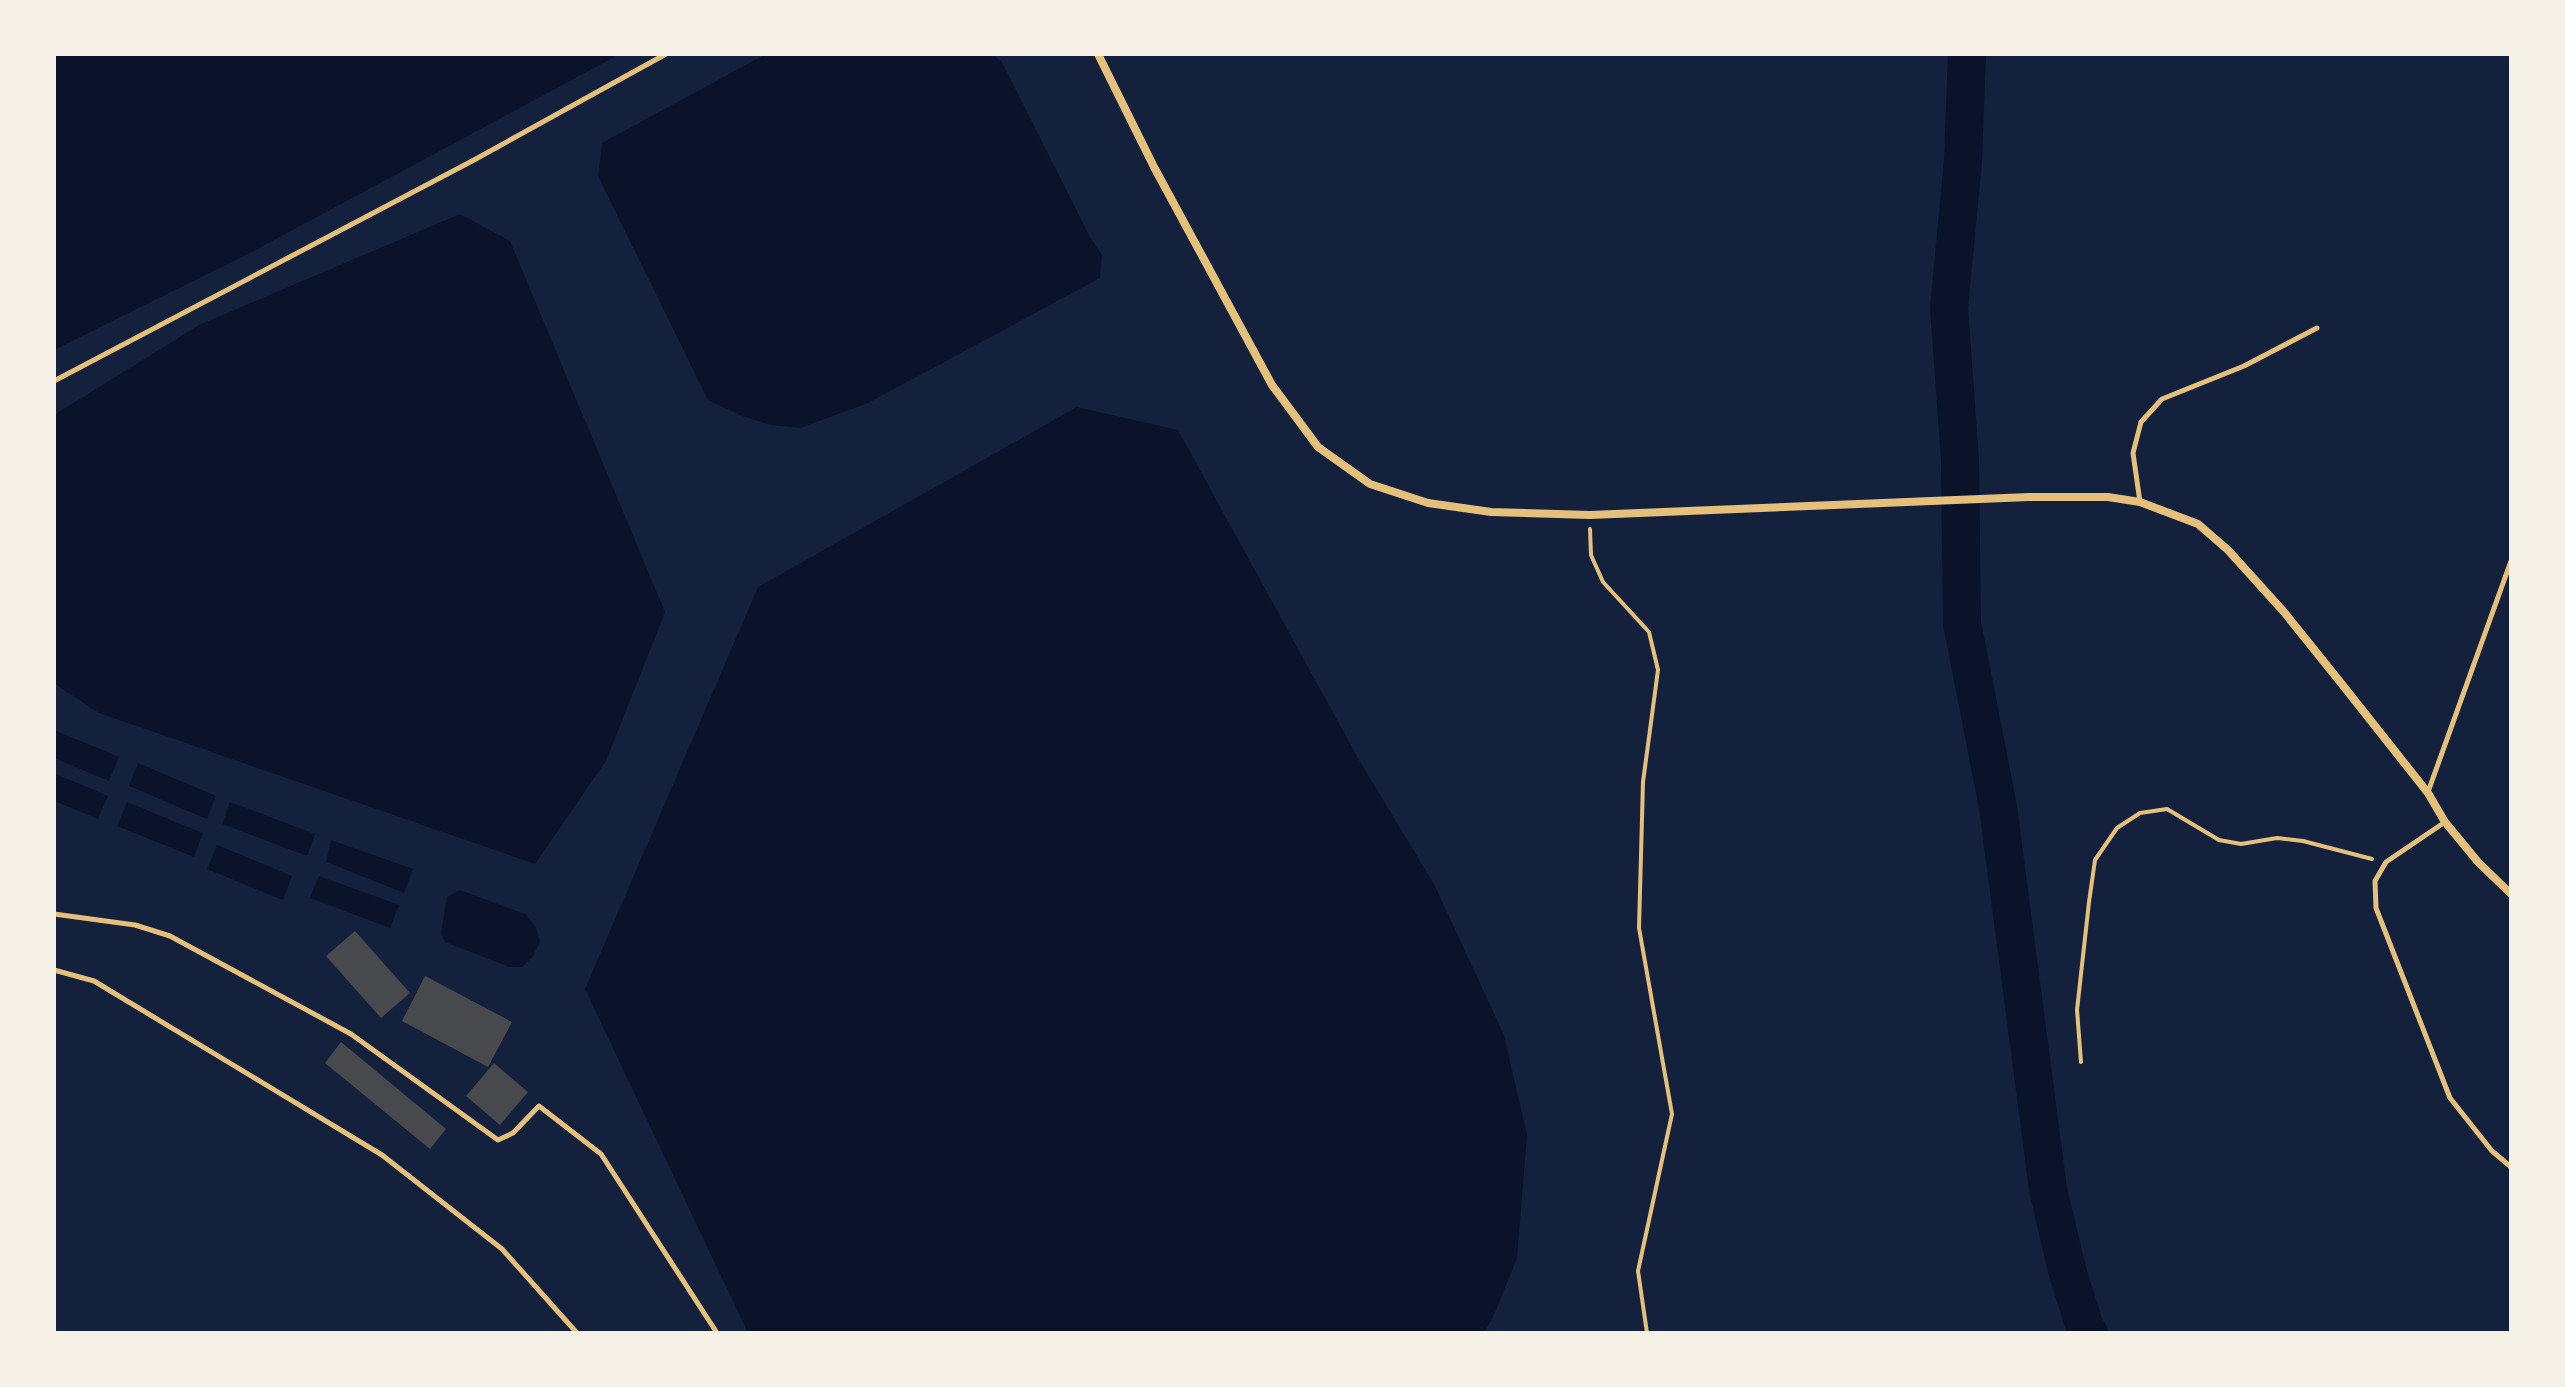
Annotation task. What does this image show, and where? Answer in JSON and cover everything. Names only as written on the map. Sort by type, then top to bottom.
[{"type":"street","points":[[1098,54],[1154,167],[1272,385],[1318,447],[1370,484],[1428,503],[1491,512],[1590,515],[2029,497],[2108,497],[2140,502],[2198,524],[2228,550],[2284,612],[2428,793],[2445,822],[2478,862],[2511,894]]},
{"type":"lane","points":[[54,381],[474,160],[666,54]]},
{"type":"lane","points":[[2140,502],[2133,453],[2141,422],[2162,399],[2244,366],[2317,328]]},
{"type":"lane","points":[[2428,793],[2511,561]]},
{"type":"lane","points":[[2445,822],[2386,862],[2375,881],[2376,908],[2450,1098],[2492,1151],[2511,1167]]},
{"type":"lane","points":[[54,914],[135,925],[170,936],[351,1034],[498,1140],[513,1133],[539,1106],[601,1154],[717,1333]]},
{"type":"lane","points":[[54,970],[94,981],[382,1155],[502,1249],[577,1333]]},
{"type":"path","points":[[1590,515],[1591,555],[1603,582],[1649,632],[1658,670],[1643,782],[1639,928],[1672,1114],[1638,1271],[1647,1333]]},
{"type":"path","points":[[2081,1062],[2077,1010],[2095,860],[2117,828],[2140,813],[2167,809],[2219,840],[2241,844],[2277,838],[2303,841],[2386,862]]},
{"type":"water","points":[[54,54],[620,54],[248,254],[54,350]]},
{"type":"water","points":[[766,54],[992,54],[1002,62],[1102,255],[1100,278],[868,403],[800,428],[770,425],[708,400],[598,176],[602,143]]},
{"type":"water","points":[[460,214],[510,241],[665,612],[606,761],[535,864],[99,713],[54,683],[54,415],[199,325]]},
{"type":"water","points":[[1077,407],[1178,430],[1359,760],[1434,884],[1504,1035],[1527,1135],[1517,1258],[1484,1333],[748,1333],[585,989],[758,587]]},
{"type":"water","points":[[54,730],[119,757],[109,781],[54,758]]},
{"type":"water","points":[[138,763],[216,796],[207,819],[129,786]]},
{"type":"water","points":[[54,773],[108,796],[98,819],[54,801]]},
{"type":"water","points":[[127,802],[203,833],[194,857],[117,826]]},
{"type":"water","points":[[230,802],[315,834],[307,856],[222,824]]},
{"type":"water","points":[[331,840],[413,869],[404,893],[326,862]]},
{"type":"water","points":[[217,845],[292,876],[283,900],[207,869]]},
{"type":"water","points":[[319,876],[399,905],[390,928],[310,898]]},
{"type":"water","points":[[460,890],[525,914],[536,927],[540,942],[533,956],[522,967],[509,967],[445,942],[441,934],[447,897]]},
{"type":"building","points":[[355,931],[410,993],[381,1018],[326,956]]},
{"type":"building","points":[[425,976],[512,1022],[488,1067],[402,1021]]},
{"type":"building","points":[[341,1042],[446,1129],[430,1149],[325,1063]]},
{"type":"building","points":[[494,1063],[528,1092],[500,1125],[466,1096]]},
{"type":"waterway","points":[[1967,54],[1963,161],[1949,308],[1960,460],[1962,623],[1998,807],[2048,1189],[2067,1270],[2089,1333]]}]
